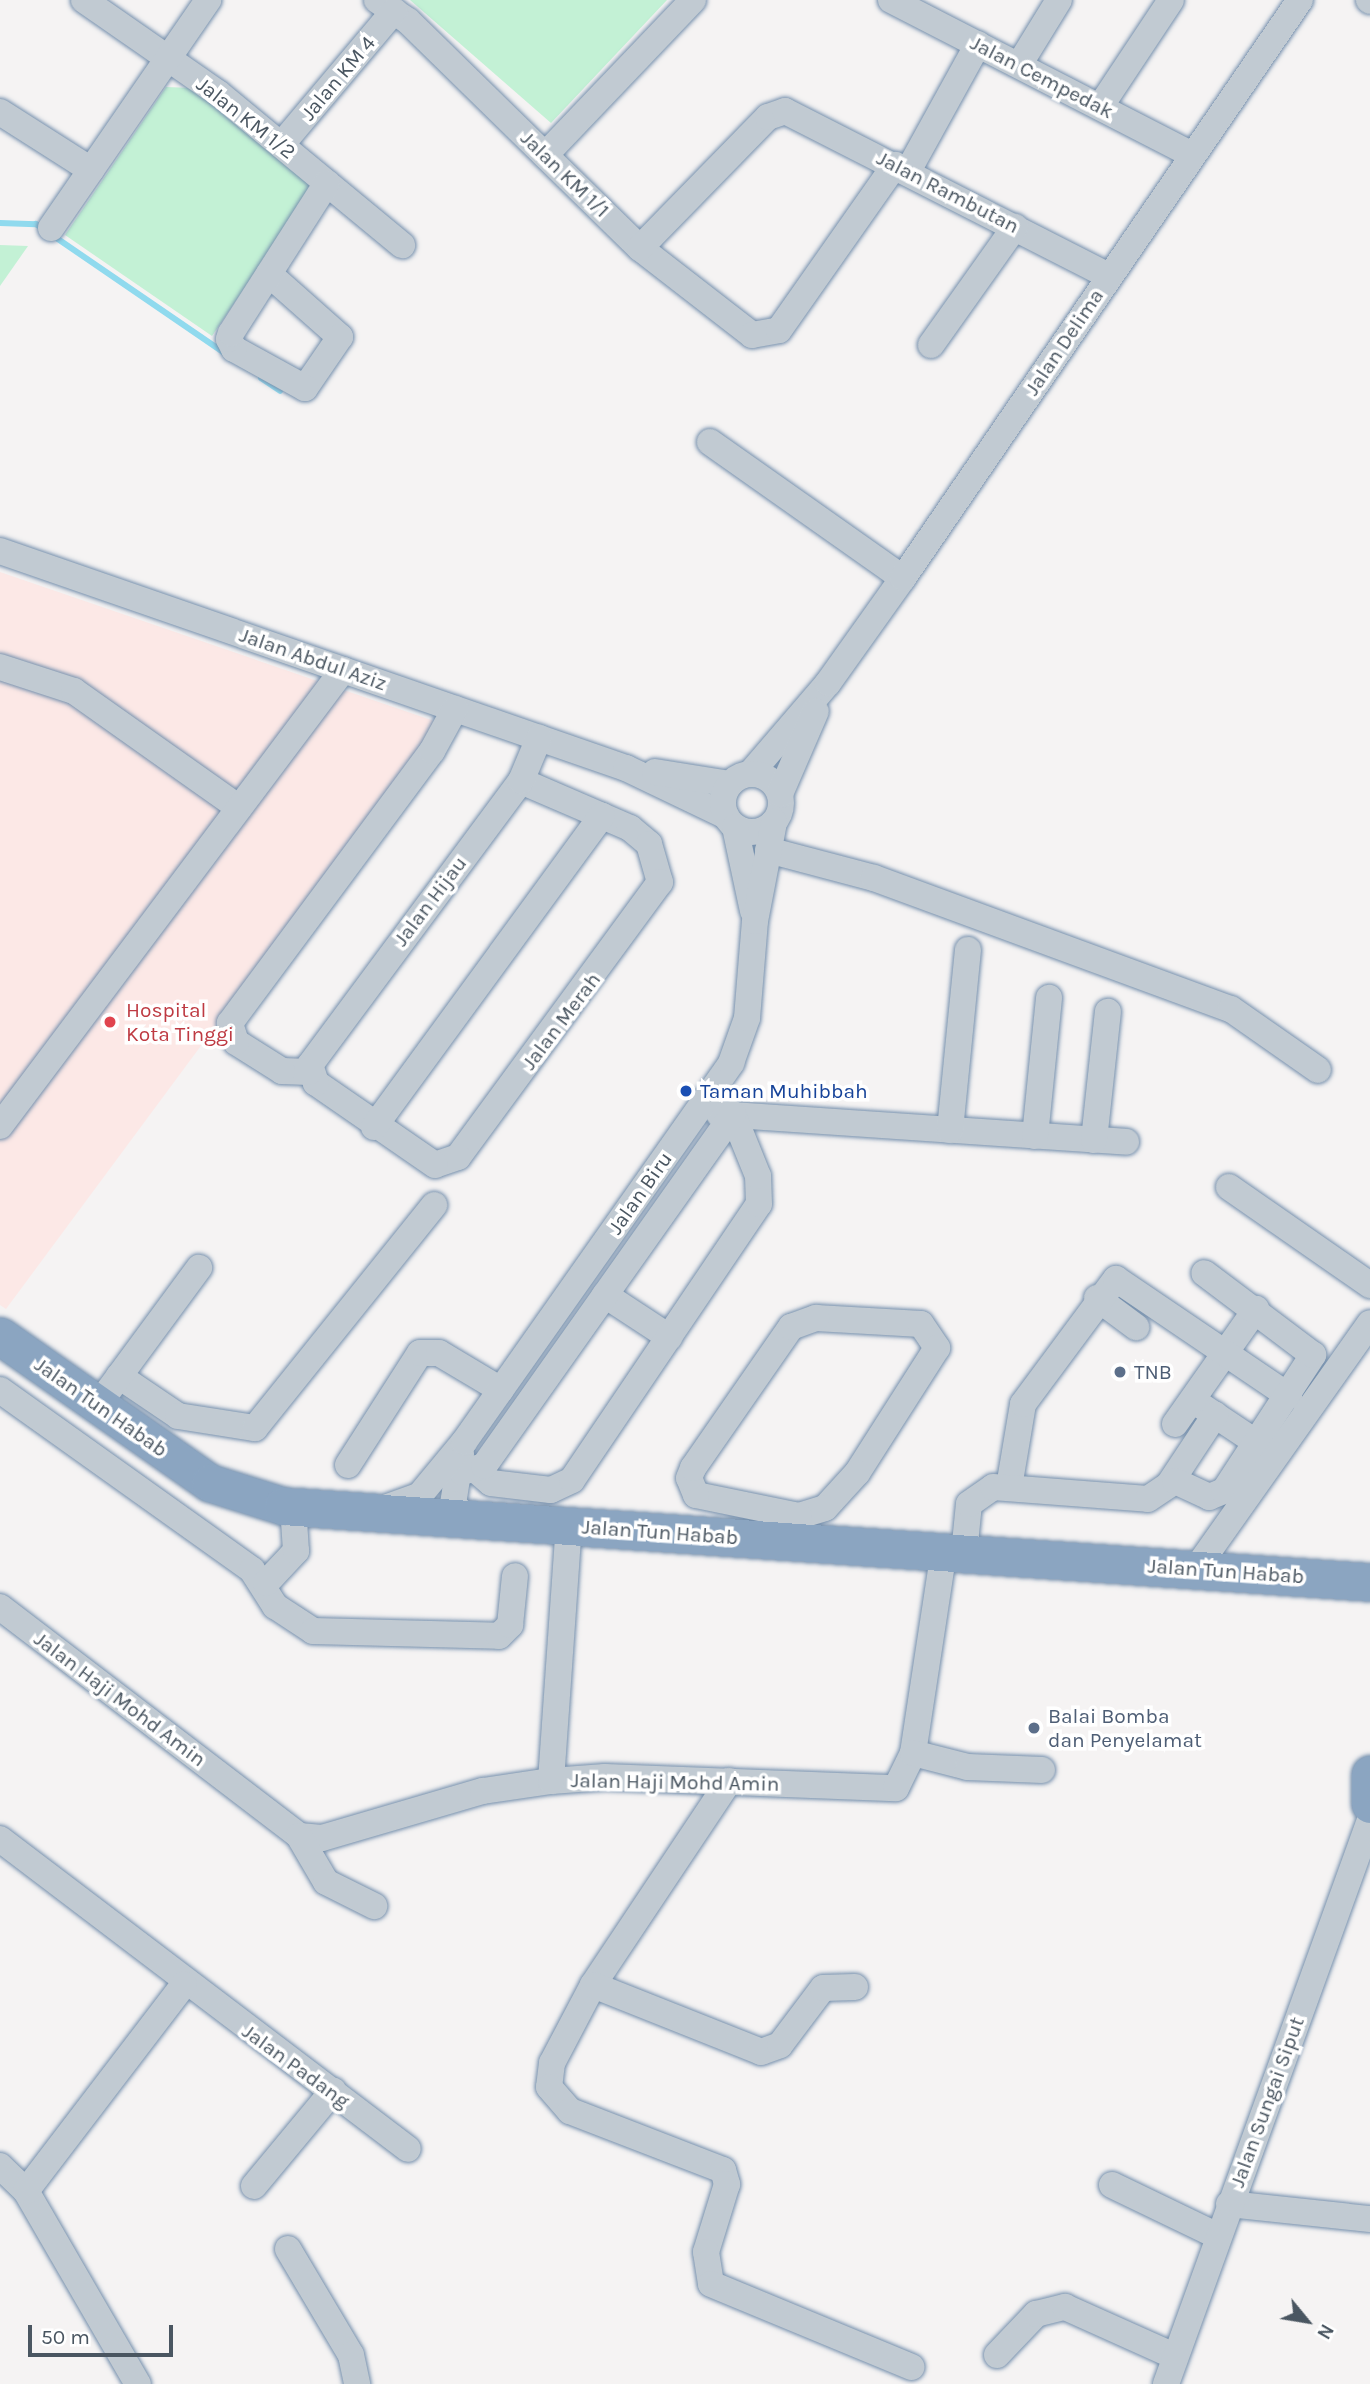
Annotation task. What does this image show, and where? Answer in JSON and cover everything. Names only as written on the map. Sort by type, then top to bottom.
[{"type":"highway","name":"Jalan Tun Habab","points":[[0,1336],[210,1483],[293,1506],[569,1525],[734,1522],[954,1552],[1353,1580],[1370,1590]]},
{"type":"highway","points":[[1370,1774],[1370,1804]]},
{"type":"street","name":"Jalan KM 1/2","points":[[84,0],[282,145],[402,245]]},
{"type":"street","points":[[51,228],[208,0]]},
{"type":"street","points":[[545,155],[693,0]]},
{"type":"street","name":"Jalan Cempedak","points":[[891,0],[1193,155]]},
{"type":"street","points":[[1019,65],[1059,0]]},
{"type":"street","points":[[1100,107],[1171,0]]},
{"type":"street","name":"Jalan Delima","points":[[740,779],[828,683],[1300,0]]},
{"type":"street","name":"Jalan KM 1/1","points":[[385,6],[640,248],[762,337],[779,330],[902,168]]},
{"type":"street","name":"Jalan KM 4","points":[[282,145],[385,6]]},
{"type":"street","points":[[902,168],[978,44]]},
{"type":"street","name":"Jalan Rambutan","points":[[640,248],[768,117],[785,111],[902,168],[1109,276]]},
{"type":"street","points":[[0,113],[91,170]]},
{"type":"street","points":[[269,274],[340,337],[305,388],[230,345],[231,333],[327,183]]},
{"type":"street","points":[[931,345],[1014,227]]},
{"type":"street","points":[[710,442],[903,578]]},
{"type":"street","name":"Jalan Abdul Aziz","points":[[0,551],[626,768]]},
{"type":"street","points":[[0,667],[74,691],[239,808]]},
{"type":"street","points":[[0,1126],[343,670]]},
{"type":"street","name":"Jalan Delima","points":[[780,793],[828,683]]},
{"type":"street","points":[[455,709],[432,751],[230,1023],[236,1042],[282,1071],[311,1065],[374,1127],[602,816],[521,780]]},
{"type":"street","name":"Jalan Hijau","points":[[311,1065],[521,780],[539,738]]},
{"type":"street","points":[[626,768],[740,779],[768,779],[780,793],[774,822],[760,831],[730,821],[626,768]]},
{"type":"street","points":[[730,821],[723,799],[740,779]]},
{"type":"street","name":"Jalan Merah","points":[[374,1127],[427,1162],[452,1162],[654,898],[660,882],[649,844],[602,816]]},
{"type":"street","name":"Jalan Biru","points":[[730,821],[755,921]]},
{"type":"street","name":"Jalan Biru","points":[[366,1511],[403,1505],[420,1494],[464,1442],[696,1115],[741,1043],[753,979],[755,921],[774,822]]},
{"type":"street","points":[[768,850],[874,878],[1231,1009],[1318,1070]]},
{"type":"street","points":[[950,1130],[968,950]]},
{"type":"street","points":[[1035,1136],[1049,999]]},
{"type":"street","points":[[1094,1140],[1108,1012]]},
{"type":"street","points":[[733,1114],[758,1176],[759,1203],[568,1484],[551,1490],[494,1484],[467,1472],[605,1295],[733,1114]]},
{"type":"street","points":[[696,1115],[733,1114],[1126,1142]]},
{"type":"street","points":[[1229,1187],[1370,1285]]},
{"type":"street","points":[[120,1376],[177,1416],[255,1428],[434,1205]]},
{"type":"street","points":[[97,1405],[199,1268]]},
{"type":"street","points":[[1170,1483],[1220,1495],[1310,1366],[1311,1350],[1205,1273]]},
{"type":"street","points":[[1215,1415],[1170,1483],[1149,1499],[1009,1487],[1023,1404],[1111,1281],[1122,1279],[1289,1396]]},
{"type":"street","points":[[605,1295],[669,1337]]},
{"type":"street","points":[[1097,1298],[1136,1326]]},
{"type":"street","points":[[1175,1424],[1256,1309]]},
{"type":"street","points":[[816,1318],[930,1329],[937,1348],[933,1360],[857,1474],[825,1508],[799,1516],[734,1522],[696,1495],[689,1478],[791,1327],[816,1318]]},
{"type":"street","points":[[1196,1569],[1370,1323]]},
{"type":"street","points":[[348,1465],[420,1353],[439,1353],[500,1390]]},
{"type":"street","points":[[0,1390],[266,1583],[275,1606],[313,1631],[499,1636],[510,1625],[515,1576]]},
{"type":"street","points":[[1192,1400],[1257,1443]]},
{"type":"street","name":"Jalan Biru","points":[[464,1442],[467,1472],[453,1504],[467,1518]]},
{"type":"street","name":"Jalan Haji Mohd Amin","points":[[0,1607],[299,1836],[322,1838],[483,1791],[551,1781],[729,1781],[888,1790],[904,1782],[913,1754],[954,1552],[973,1497],[1009,1487]]},
{"type":"street","points":[[266,1583],[296,1551],[293,1506]]},
{"type":"street","points":[[551,1781],[569,1525]]},
{"type":"street","points":[[913,1754],[968,1767],[1042,1770]]},
{"type":"street","points":[[729,1781],[593,1985],[552,2063],[553,2097],[570,2111],[723,2170],[727,2184],[706,2252],[711,2284],[911,2367]]},
{"type":"street","name":"Jalan Sungai Siput","points":[[1166,2384],[1370,1820]]},
{"type":"street","points":[[299,1836],[326,1882],[374,1906]]},
{"type":"street","name":"Jalan Padang","points":[[0,1839],[184,1984],[333,2091],[408,2149]]},
{"type":"street","points":[[26,2191],[184,1984]]},
{"type":"street","points":[[593,1985],[761,2052],[779,2045],[823,1988],[855,1987]]},
{"type":"street","points":[[254,2186],[333,2091]]},
{"type":"street","points":[[0,2166],[26,2191],[138,2384]]},
{"type":"street","points":[[1112,2185],[1218,2236]]},
{"type":"street","points":[[1229,2204],[1370,2219]]},
{"type":"street","points":[[288,2249],[351,2355],[357,2384]]},
{"type":"street","points":[[997,2355],[1036,2314],[1065,2307],[1174,2356]]},
{"type":"shaded area","name":"Hospital Kota Tinggi","points":[[0,572],[440,723],[6,1309],[0,1305]]},
{"type":"green space","points":[[410,0],[667,0],[551,123]]},
{"type":"green space","points":[[166,87],[192,88],[314,185],[212,336],[65,235]]},
{"type":"green space","points":[[0,245],[28,246],[0,286]]},
{"type":"waterway","points":[[0,223],[36,224],[227,355]]},
{"type":"waterway","points":[[261,378],[280,391]]},
{"type":"place","name":"Hospital Kota Tinggi","points":[[110,1022]]},
{"type":"place","name":"Taman Muhibbah","points":[[686,1091]]},
{"type":"place","name":"TNB","points":[[1120,1372]]},
{"type":"place","name":"Balai Bomba dan Penyelamat","points":[[1034,1728]]}]
